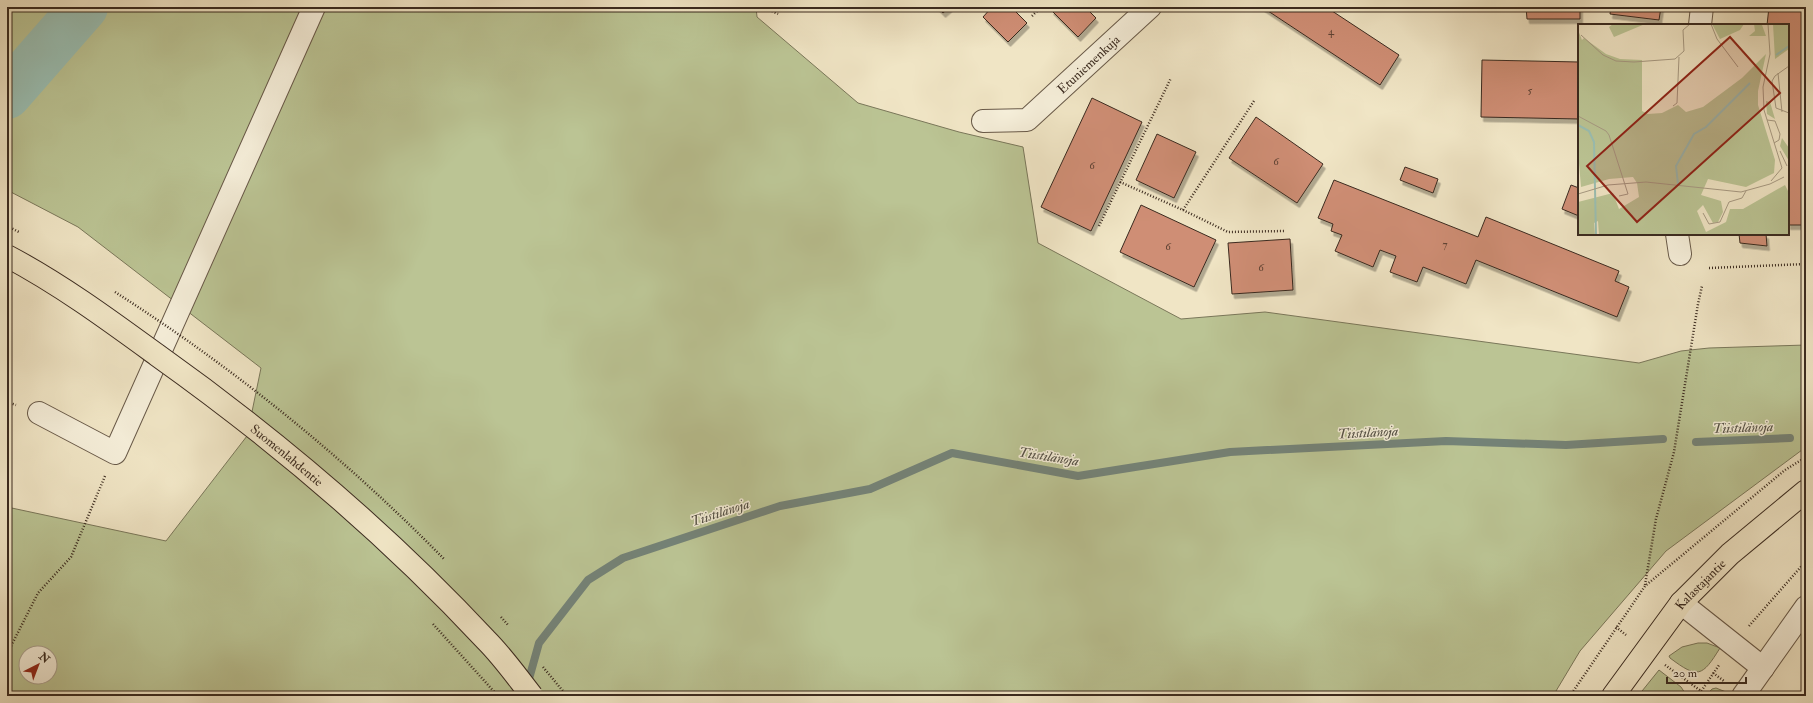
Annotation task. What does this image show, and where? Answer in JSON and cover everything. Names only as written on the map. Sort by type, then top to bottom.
[{"type":"main road","name":"Suomenlahdentie","points":[[7,256],[111,322],[197,383],[258,430],[319,481],[399,553],[487,640],[532,696]]},
{"type":"main road","name":"Kalastajantie","points":[[1613,696],[1681,603],[1730,554],[1806,491]]},
{"type":"street","points":[[39,413],[115,453],[314,7]]},
{"type":"street","name":"Etuniemenkuja","points":[[983,121],[1027,120],[1150,7]]},
{"type":"street","points":[[1700,24],[1702,7]]},
{"type":"street","points":[[1681,603],[1763,668]]},
{"type":"street","points":[[1743,696],[1806,607]]},
{"type":"path","points":[[764,7],[778,14]]},
{"type":"path","points":[[1032,16],[1042,7]]},
{"type":"path","points":[[1099,226],[1170,78]]},
{"type":"path","points":[[1183,210],[1254,101]]},
{"type":"path","points":[[1120,182],[1228,232],[1284,231]]},
{"type":"path","points":[[1709,268],[1806,264]]},
{"type":"path","points":[[1645,586],[1656,519],[1674,452],[1702,286]]},
{"type":"path","points":[[7,654],[38,593],[71,557],[115,453]]},
{"type":"path","points":[[430,620],[498,696]]},
{"type":"green space","points":[[7,7],[756,7],[757,17],[858,103],[959,132],[1023,147],[1038,243],[1181,319],[1265,312],[1639,363],[1681,351],[1709,348],[1806,345],[1806,447],[1666,551],[1580,651],[1553,696],[7,696],[7,507],[166,541],[247,436],[261,368],[78,227],[7,190]]},
{"type":"green space","points":[[1698,643],[1707,643],[1720,648],[1709,665],[1699,672],[1693,672],[1679,665],[1669,656],[1682,647]]},
{"type":"green space","points":[[1659,670],[1681,687],[1687,696],[1638,696]]},
{"type":"green space","points":[[1716,688],[1731,694],[1730,696],[1706,696],[1712,689]]},
{"type":"building","points":[[937,7],[950,7],[943,13]]},
{"type":"building","points":[[992,7],[1011,7],[1027,23],[1008,42],[983,17]]},
{"type":"building","points":[[1055,7],[1085,7],[1096,18],[1078,37],[1051,10]]},
{"type":"building","points":[[1262,7],[1326,7],[1399,55],[1380,85]]},
{"type":"building","points":[[1526,7],[1580,7],[1580,19],[1527,19]]},
{"type":"building","points":[[1611,7],[1661,7],[1659,20],[1610,14]]},
{"type":"building","points":[[1769,7],[1806,7],[1806,225],[1789,225],[1789,24],[1767,24]]},
{"type":"building","points":[[1482,60],[1578,62],[1578,119],[1481,117]]},
{"type":"building","points":[[1092,98],[1142,122],[1091,231],[1041,207]]},
{"type":"building","points":[[1256,117],[1323,164],[1297,203],[1229,158]]},
{"type":"building","points":[[1157,134],[1196,152],[1174,198],[1136,180]]},
{"type":"building","points":[[1405,167],[1438,179],[1433,193],[1400,180]]},
{"type":"building","points":[[1334,180],[1478,237],[1486,217],[1619,271],[1615,281],[1629,287],[1617,317],[1476,260],[1466,284],[1423,267],[1417,282],[1390,272],[1396,256],[1380,250],[1373,267],[1335,251],[1342,235],[1331,231],[1333,224],[1318,218]]},
{"type":"building","points":[[1571,185],[1578,188],[1578,216],[1562,209]]},
{"type":"building","points":[[1141,205],[1216,240],[1194,287],[1120,252]]},
{"type":"building","points":[[1739,235],[1766,235],[1767,246],[1740,243]]},
{"type":"building","points":[[1290,239],[1293,290],[1232,294],[1228,243]]},
{"type":"waterway","points":[[7,95],[84,7]]},
{"type":"waterway","name":"Tiistilänoja","points":[[1696,442],[1790,438]]},
{"type":"waterway","name":"Tiistilänoja","points":[[527,686],[539,643],[588,580],[623,558],[780,506],[870,489],[952,453],[1078,476],[1230,452],[1446,441],[1566,445],[1663,439]]}]
